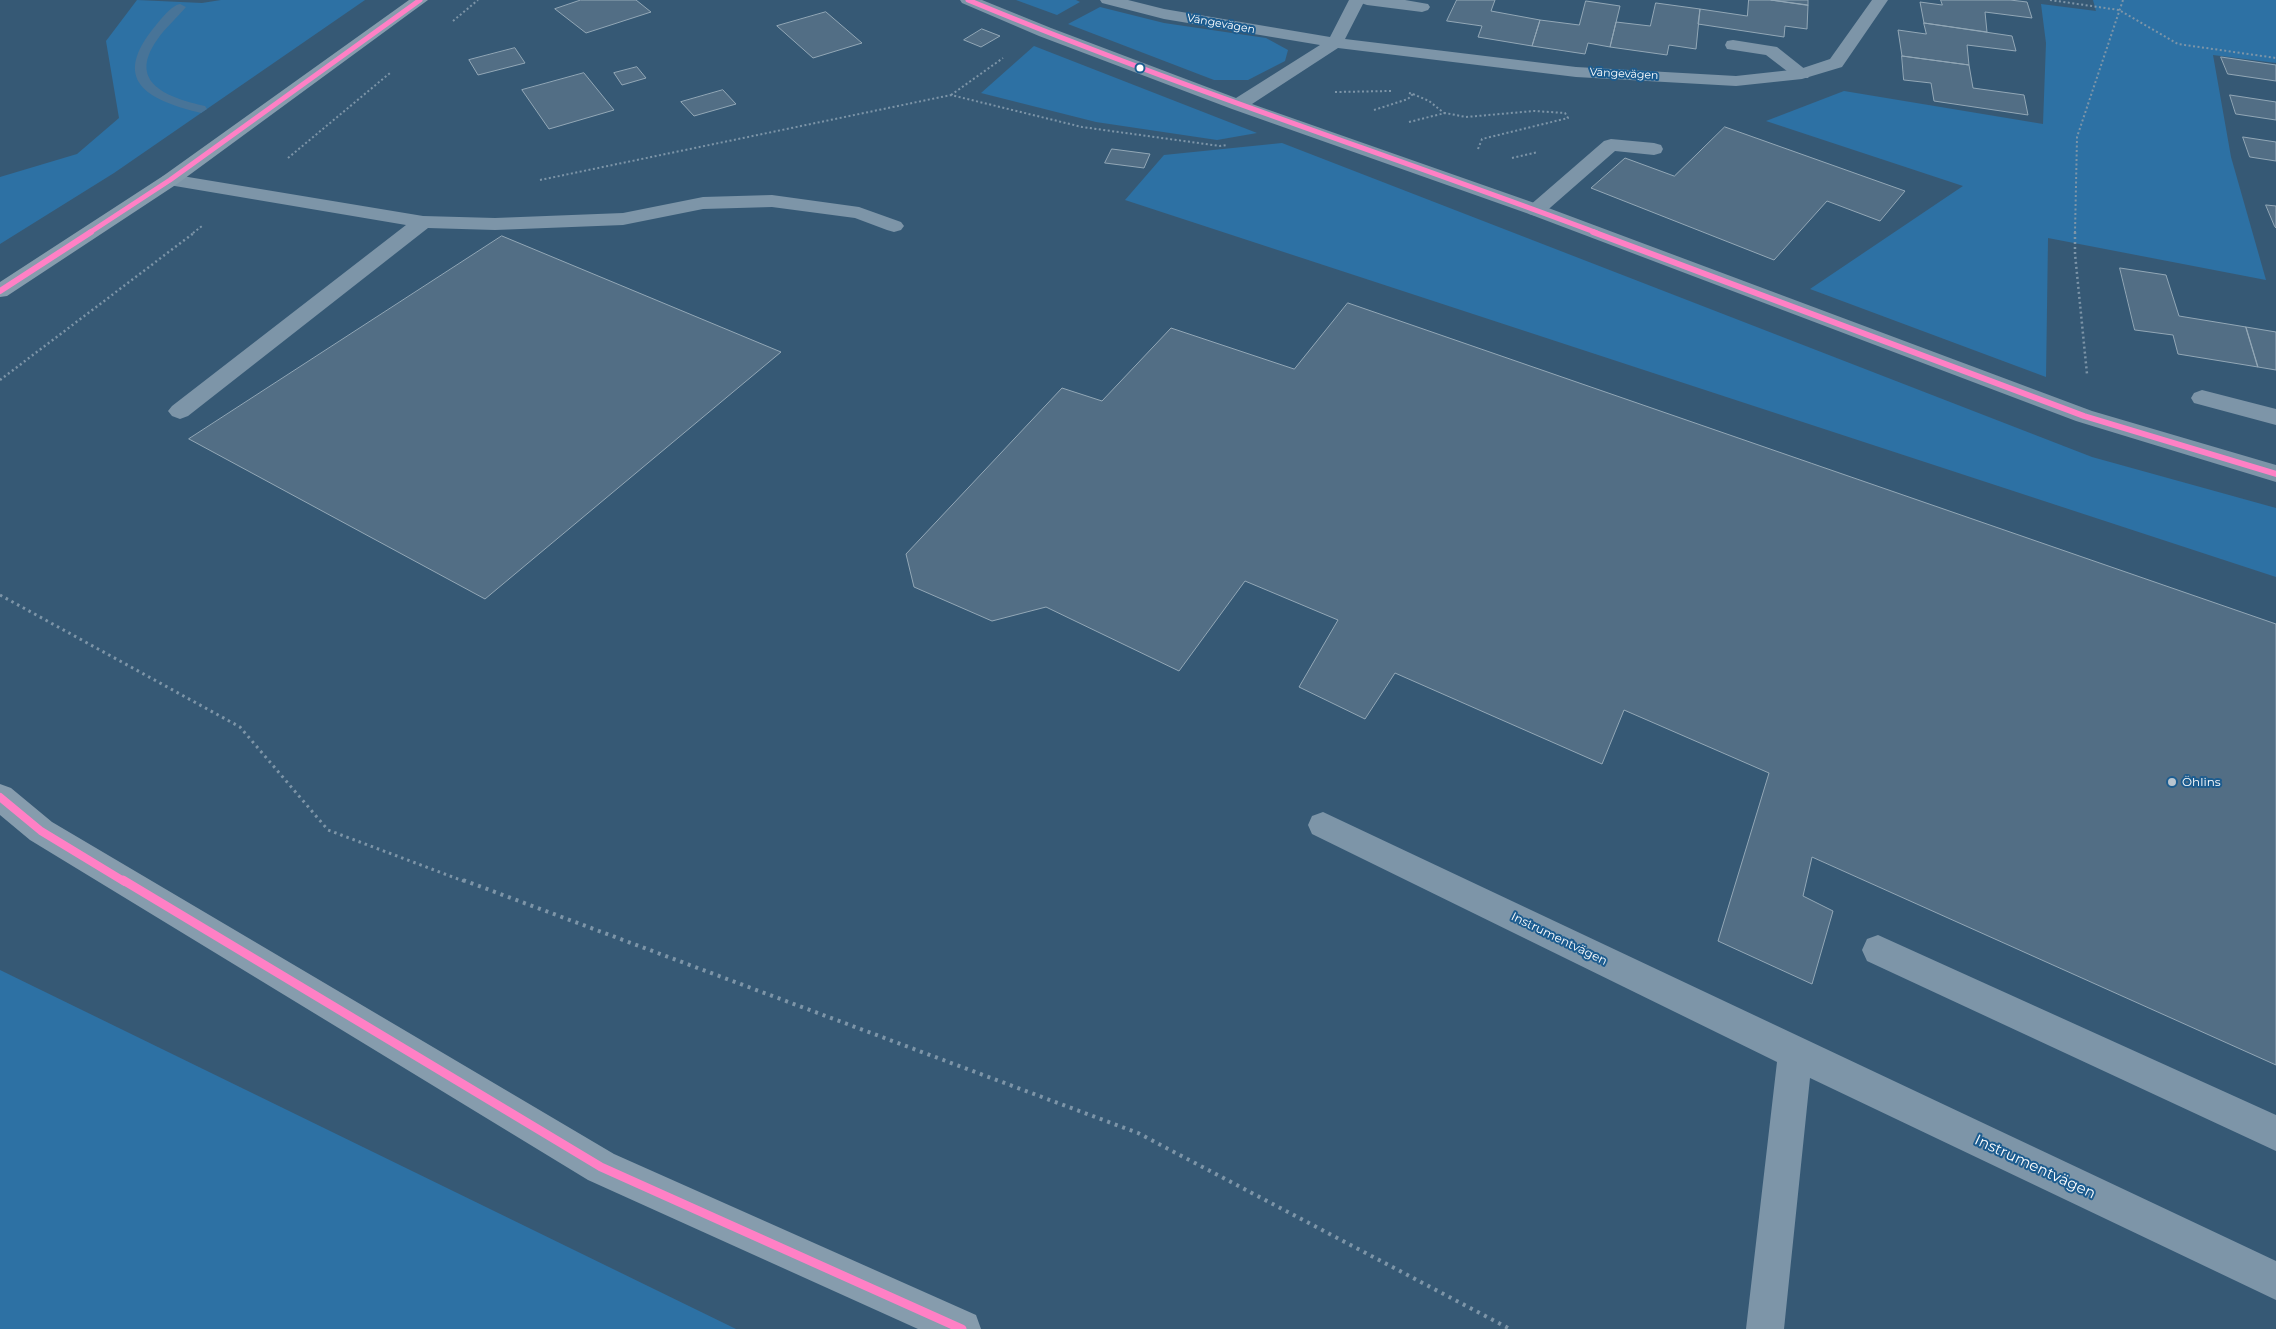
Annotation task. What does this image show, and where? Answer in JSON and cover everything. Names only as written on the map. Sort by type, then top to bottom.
[{"type":"street","points":[[0,291],[170,180],[420,0]]},
{"type":"street","points":[[968,0],[1045,32],[1238,105],[1536,210],[2084,416],[2276,474]]},
{"type":"street","name":"Vängevägen","points":[[1108,0],[1164,14],[1335,43],[1585,72],[1736,80],[1802,74],[1836,63],[1880,0]]},
{"type":"street","points":[[1238,105],[1335,43],[1357,0]]},
{"type":"street","points":[[1367,0],[1422,7]]},
{"type":"street","points":[[1733,45],[1772,51],[1802,74]]},
{"type":"street","points":[[1536,210],[1611,145],[1654,149]]},
{"type":"street","points":[[170,180],[423,222],[495,224],[623,219],[703,203],[772,201],[859,214],[894,226]]},
{"type":"street","points":[[180,411],[423,222]]},
{"type":"street","points":[[2202,398],[2276,418]]},
{"type":"street","points":[[0,798],[41,831],[601,1168],[962,1329]]},
{"type":"street","name":"Instrumentvägen","points":[[1323,825],[1795,1053],[2276,1281]]},
{"type":"street","points":[[1878,950],[2276,1133]]},
{"type":"street","points":[[1765,1329],[1795,1053]]},
{"type":"path","points":[[2050,0],[2118,10],[2178,44],[2276,58]]},
{"type":"path","points":[[2084,416],[2090,403],[2076,254],[2077,137],[2118,10],[2123,0]]},
{"type":"path","points":[[1306,63],[1319,92],[1395,91]]},
{"type":"path","points":[[1405,91],[1429,100],[1445,113]]},
{"type":"path","points":[[1374,110],[1408,99],[1413,94]]},
{"type":"path","points":[[532,182],[951,95],[1082,127],[1220,146],[1276,137],[1293,125]]},
{"type":"path","points":[[1402,123],[1445,113],[1466,117],[1554,111],[1565,113],[1568,118],[1482,139],[1478,145],[1478,150]]},
{"type":"path","points":[[1510,159],[1584,136],[1611,145]]},
{"type":"path","points":[[0,595],[240,727],[328,830],[1138,1132],[1510,1329]]},
{"type":"shaded area","points":[[137,0],[202,3],[221,0],[365,0],[114,173],[0,244],[0,177],[77,154],[119,118],[106,41]]},
{"type":"shaded area","points":[[1016,0],[1076,0],[1080,2],[1057,15]]},
{"type":"shaded area","points":[[2093,0],[2276,0],[2276,63],[2213,55],[2231,157],[2266,280],[2048,238],[2046,377],[1810,289],[1963,186],[1766,121],[1844,91],[2043,124],[2046,43],[2041,4],[2096,11]]},
{"type":"shaded area","points":[[1100,7],[1164,23],[1266,38],[1288,50],[1285,61],[1248,80],[1214,80],[1068,24]]},
{"type":"shaded area","points":[[1034,46],[1257,133],[1217,140],[1096,122],[981,93]]},
{"type":"shaded area","points":[[1282,143],[2092,457],[2276,508],[2276,577],[1125,200],[1164,155]]},
{"type":"shaded area","points":[[0,970],[736,1329],[0,1329]]},
{"type":"building","points":[[581,0],[636,0],[651,12],[586,33],[555,9]]},
{"type":"building","points":[[1457,0],[1495,0],[1491,11],[1540,20],[1532,46],[1478,37],[1482,26],[1447,21]]},
{"type":"building","points":[[1749,0],[1771,0],[1808,5],[1807,29],[1785,26],[1784,37],[1698,24],[1700,9],[1747,16]]},
{"type":"building","points":[[1771,0],[1808,0],[1808,5]]},
{"type":"building","points":[[1941,0],[2010,0],[2027,2],[2032,18],[1985,12],[1987,32],[1924,23],[1920,2],[1942,5]]},
{"type":"building","points":[[1586,1],[1620,6],[1610,47],[1588,43],[1585,54],[1532,46],[1540,20],[1579,25]]},
{"type":"building","points":[[1656,3],[1700,9],[1696,49],[1669,45],[1667,55],[1610,47],[1616,22],[1650,26]]},
{"type":"building","points":[[826,12],[862,43],[813,58],[777,26]]},
{"type":"building","points":[[1924,23],[2012,36],[2016,51],[1967,45],[1969,65],[1902,56],[1898,30],[1926,34]]},
{"type":"building","points":[[982,29],[1000,36],[981,47],[964,40]]},
{"type":"building","points":[[515,48],[525,63],[478,75],[469,60]]},
{"type":"building","points":[[1902,56],[1969,65],[1973,88],[2024,95],[2028,115],[1934,101],[1931,83],[1904,80]]},
{"type":"building","points":[[2221,57],[2276,65],[2276,81],[2228,74]]},
{"type":"building","points":[[637,67],[646,78],[622,85],[614,73]]},
{"type":"building","points":[[584,73],[614,110],[549,129],[522,90]]},
{"type":"building","points":[[723,90],[736,104],[694,116],[681,102]]},
{"type":"building","points":[[2230,95],[2276,102],[2276,120],[2236,114]]},
{"type":"building","points":[[1725,127],[1905,191],[1880,221],[1827,201],[1774,260],[1591,188],[1625,158],[1674,176]]},
{"type":"building","points":[[2243,137],[2276,142],[2276,161],[2250,157]]},
{"type":"building","points":[[1112,149],[1150,154],[1144,168],[1105,163]]},
{"type":"building","points":[[2266,205],[2276,206],[2276,228],[2275,227]]},
{"type":"building","points":[[502,236],[781,352],[485,599],[189,439]]},
{"type":"building","points":[[2120,268],[2166,275],[2179,316],[2246,327],[2258,367],[2178,354],[2173,335],[2135,330]]},
{"type":"building","points":[[1348,303],[2276,624],[2276,1065],[1812,857],[1803,896],[1833,911],[1812,984],[1718,941],[1769,773],[1624,710],[1602,764],[1395,673],[1365,719],[1299,687],[1338,620],[1245,581],[1179,671],[1046,607],[992,621],[914,587],[906,554],[1062,388],[1102,401],[1171,328],[1294,369]]},
{"type":"building","points":[[2246,327],[2276,332],[2276,370],[2258,367]]},
{"type":"waterway","points":[[180,7],[160,28],[144,52],[140,64],[142,76],[149,88],[164,98],[201,109]]},
{"type":"transit line","points":[[0,291],[170,180],[420,0]]},
{"type":"transit line","points":[[968,0],[1045,32],[1238,105],[1536,210],[2084,416],[2276,474]]},
{"type":"transit line","points":[[0,797],[41,831],[601,1167],[962,1329]]},
{"type":"place","name":"Öhlins","points":[[2172,782]]}]
